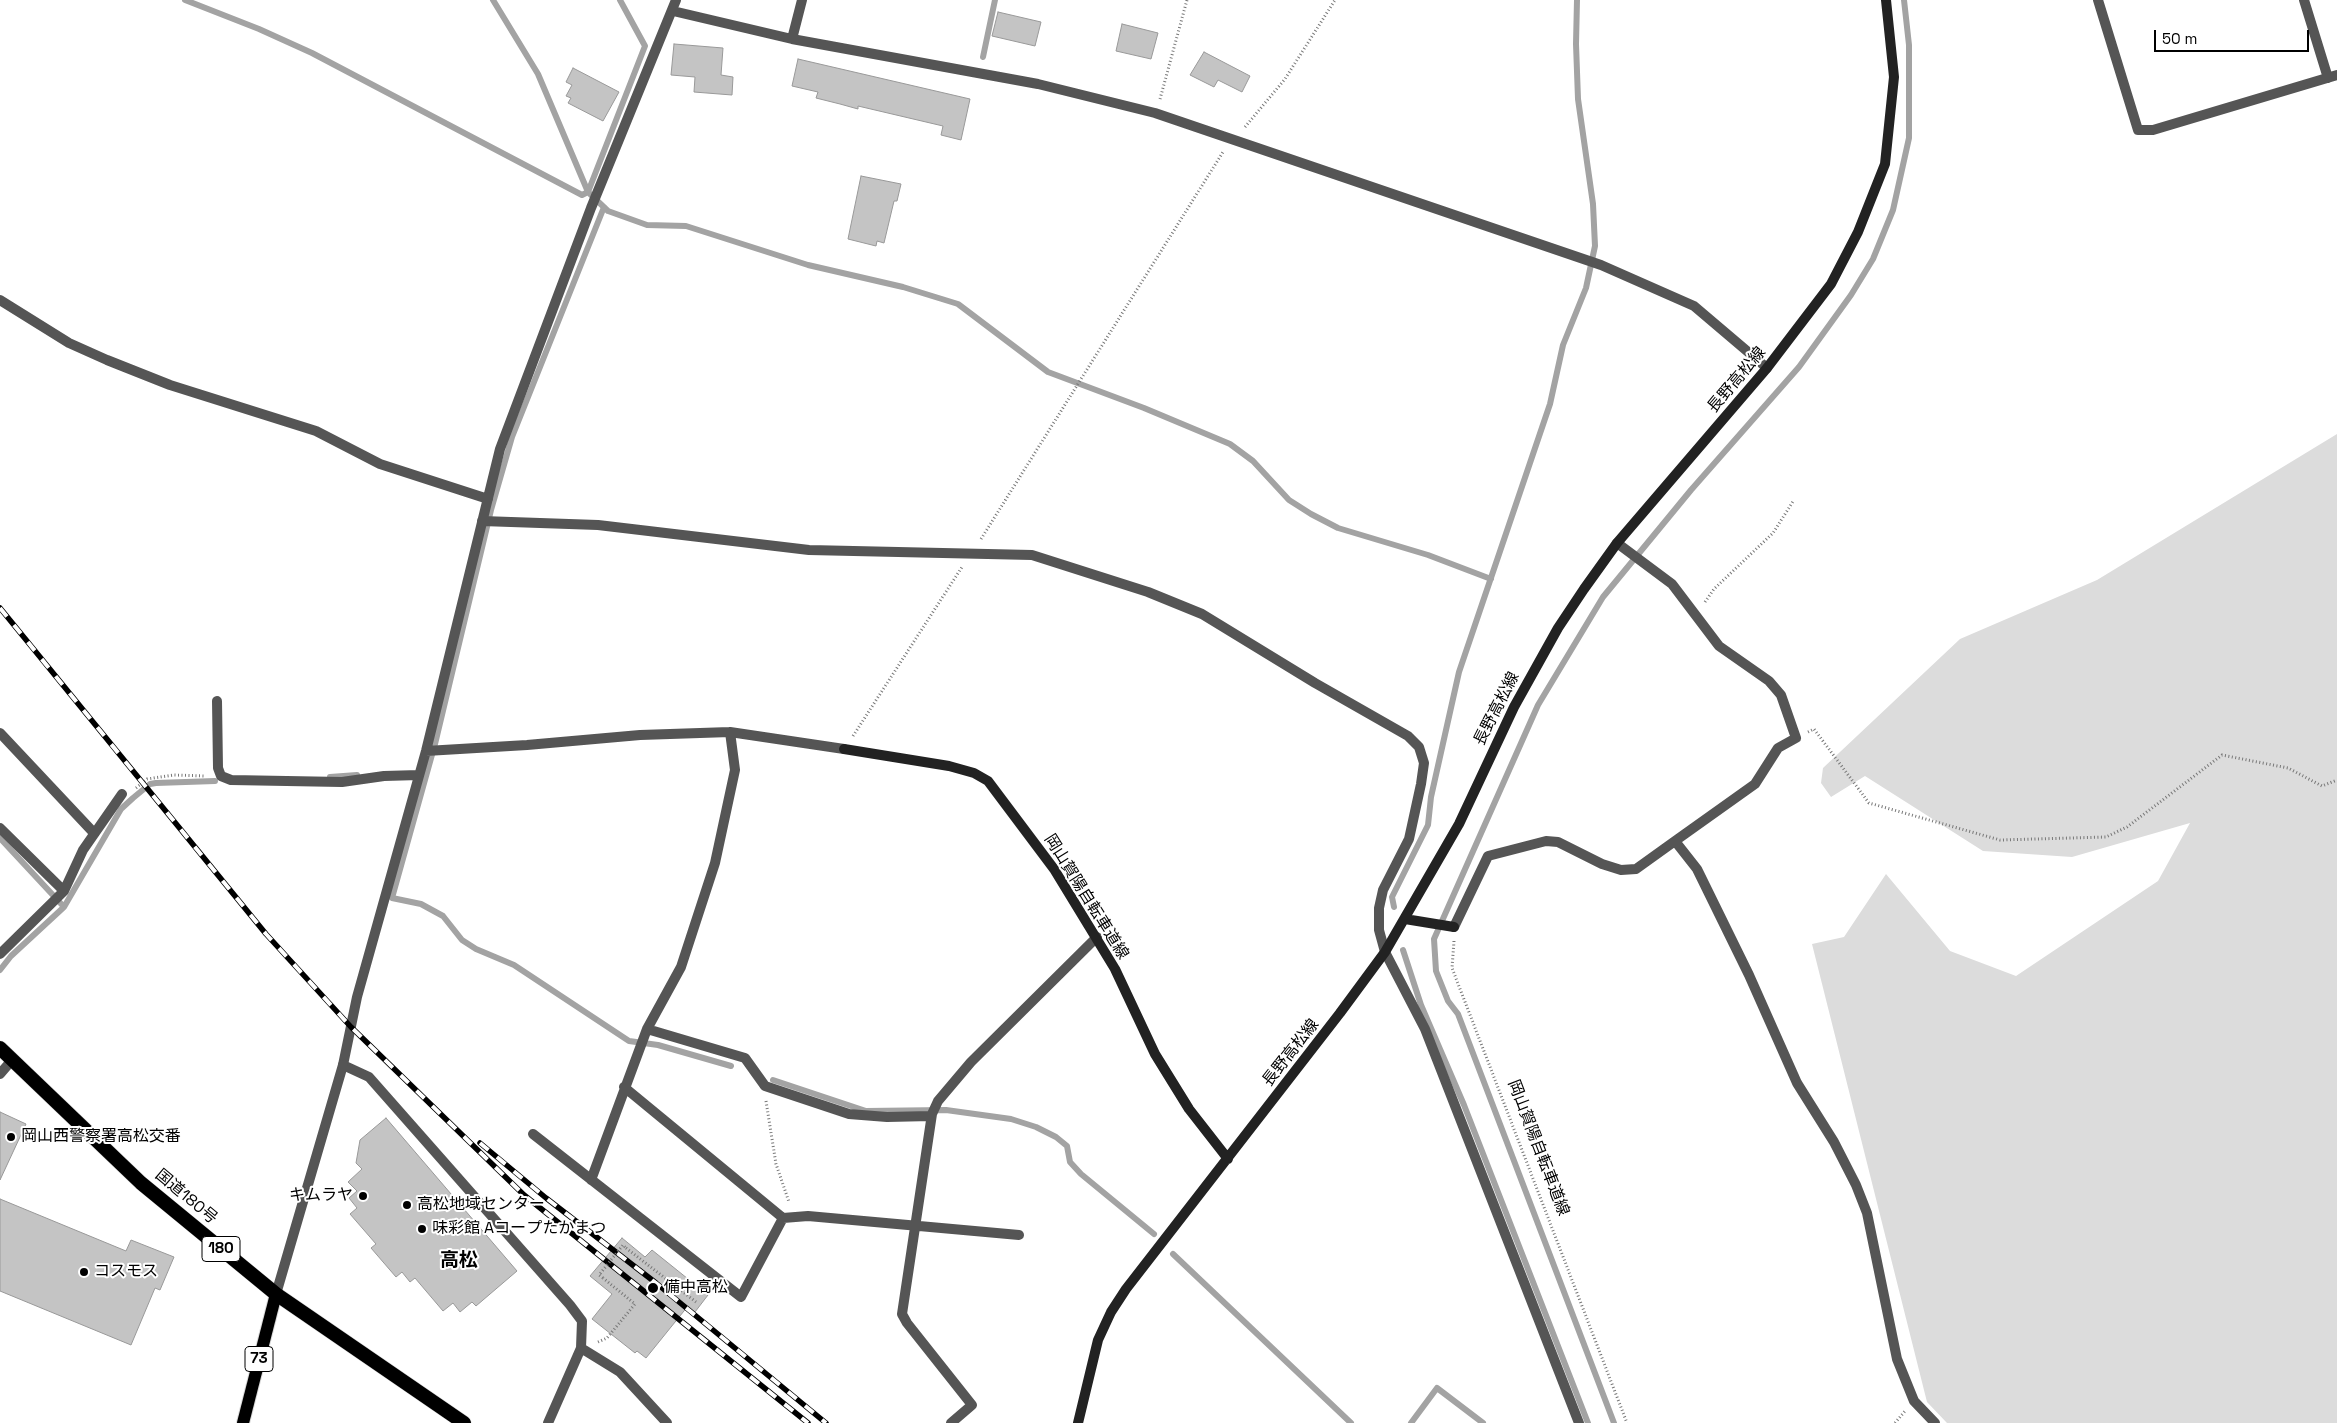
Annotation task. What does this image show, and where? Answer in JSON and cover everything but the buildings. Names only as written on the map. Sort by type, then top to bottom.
[{"type":"highway","name":"国道180号","points":[[0,1048],[142,1183],[276,1294],[464,1423]]},
{"type":"main road","name":"長野高松線","points":[[1078,1423],[1098,1340],[1111,1312],[1126,1289],[1228,1159],[1385,952],[1459,824],[1527,683],[1558,628],[1617,543],[1767,368],[1831,284],[1858,232],[1885,164],[1894,77],[1886,0]]},
{"type":"main road","name":"岡山賀陽自転車道線","points":[[844,750],[949,766],[974,772],[988,781],[1054,869],[1097,937],[1156,1054],[1189,1109],[1228,1159]]},
{"type":"main road","points":[[1405,919],[1452,927]]},
{"type":"main road","name":"73","points":[[243,1423],[276,1294]]},
{"type":"street","points":[[276,1294],[343,1065],[357,997],[419,775],[431,750],[486,521],[488,499],[506,432],[591,208],[676,0]]},
{"type":"street","points":[[792,39],[802,0]]},
{"type":"street","points":[[2098,0],[2138,130],[2153,130],[2333,76],[2304,0]]},
{"type":"street","points":[[672,11],[792,39],[1038,84],[1155,113],[1601,265],[1694,306],[1767,368]]},
{"type":"street","points":[[0,300],[70,343],[107,360],[170,384],[316,431],[380,464],[488,499]]},
{"type":"street","points":[[486,521],[598,525],[809,550],[1032,556],[1148,592],[1202,614],[1315,683],[1408,736],[1419,747],[1424,762],[1421,784],[1409,839],[1383,890],[1379,908],[1379,930],[1385,952],[1425,1029],[1579,1423]]},
{"type":"street","points":[[1452,927],[1488,856],[1546,841],[1558,842],[1602,864],[1621,870],[1636,869],[1756,784],[1778,748],[1796,738],[1781,695],[1775,688],[1719,646],[1672,584],[1617,543]]},
{"type":"street","points":[[217,701],[218,768],[221,776],[231,780],[302,783],[419,775]]},
{"type":"street","points":[[431,750],[526,745],[640,735],[730,732],[844,750]]},
{"type":"street","points":[[591,1180],[647,1029],[681,967],[715,864],[735,770],[730,732]]},
{"type":"street","points":[[0,733],[94,833]]},
{"type":"street","points":[[0,954],[58,897],[83,850],[122,794]]},
{"type":"street","points":[[0,828],[58,897]]},
{"type":"street","points":[[1676,841],[1697,869],[1749,976],[1797,1083],[1834,1142],[1856,1185],[1867,1213],[1898,1359],[1914,1401],[1935,1423]]},
{"type":"street","points":[[951,1423],[972,1405],[907,1323],[902,1314],[932,1112],[971,1062],[1097,937]]},
{"type":"street","points":[[647,1029],[745,1058],[765,1086],[849,1114],[886,1117],[932,1112]]},
{"type":"street","points":[[0,1074],[12,1060]]},
{"type":"street","points":[[343,1065],[369,1077],[570,1304],[582,1321],[581,1348],[548,1423]]},
{"type":"street","points":[[624,1087],[783,1218],[808,1216],[1019,1235]]},
{"type":"street","points":[[533,1134],[740,1297],[783,1218]]},
{"type":"street","points":[[581,1348],[620,1372],[667,1423]]},
{"type":"path","points":[[1155,113],[1160,103],[1187,0]]},
{"type":"path","points":[[844,750],[1074,392],[1230,140],[1254,118],[1285,79],[1335,0]]},
{"type":"path","points":[[1714,588],[1773,533],[1794,500]]},
{"type":"path","points":[[1796,738],[1814,729],[1869,803],[2000,840],[2106,837],[2127,827],[2222,755],[2288,768],[2322,786],[2337,780]]},
{"type":"path","points":[[122,794],[130,792],[147,779],[174,775],[221,776]]},
{"type":"path","name":"岡山賀陽自転車道線","points":[[1452,927],[1452,968],[1627,1423]]},
{"type":"path","points":[[765,1086],[776,1164],[795,1217]]},
{"type":"path","points":[[581,1348],[607,1338],[635,1304],[599,1275],[623,1245],[696,1302]]},
{"type":"shaded area","points":[[2337,434],[2337,1423],[1947,1423],[1927,1402],[1812,944],[1844,937],[1886,874],[1950,951],[2016,976],[2158,881],[2190,823],[2072,857],[1983,851],[1865,776],[1831,797],[1821,783],[1823,768],[1960,639],[2097,580]]},
{"type":"waterway","points":[[185,0],[259,29],[312,53],[582,195],[588,192],[645,46],[620,0]]},
{"type":"waterway","points":[[493,0],[538,74],[588,192],[608,211],[647,225],[686,226],[808,265],[903,287],[958,304],[1048,372],[1144,408],[1230,444],[1253,461],[1289,500],[1338,528],[1428,555],[1491,579]]},
{"type":"waterway","points":[[983,57],[995,0]]},
{"type":"waterway","points":[[1394,907],[1392,897],[1428,825],[1431,797],[1459,672],[1550,404],[1563,345],[1586,288],[1595,246],[1593,204],[1578,99],[1577,0]]},
{"type":"waterway","points":[[1614,1423],[1458,1014],[1448,1001],[1436,971],[1434,939],[1538,705],[1603,597],[1691,490],[1799,367],[1851,295],[1873,259],[1893,210],[1909,138],[1909,45],[1904,0]]},
{"type":"waterway","points":[[604,207],[512,437],[491,510],[435,744],[392,898],[421,904],[443,916],[462,940],[476,949],[514,965],[629,1041],[658,1045],[731,1066]]},
{"type":"waterway","points":[[330,777],[357,775]]},
{"type":"waterway","points":[[64,907],[121,809],[133,798],[150,784],[215,781]]},
{"type":"waterway","points":[[0,838],[64,907],[11,956],[0,970]]},
{"type":"waterway","points":[[1403,950],[1421,1005],[1464,1105],[1588,1423]]},
{"type":"waterway","points":[[773,1080],[866,1111],[946,1110],[1011,1119],[1036,1127],[1056,1137],[1067,1146],[1070,1162],[1081,1174],[1154,1234]]},
{"type":"waterway","points":[[1173,1254],[1351,1423]]},
{"type":"waterway","points":[[1411,1423],[1437,1388],[1483,1423]]},
{"type":"railway","points":[[0,608],[266,934],[351,1027],[524,1195],[808,1423]]},
{"type":"railway","points":[[480,1143],[546,1198],[656,1283],[826,1423]]},
{"type":"place","name":"岡山西警察署高松交番","points":[[11,1137]]},
{"type":"place","name":"キムラヤ","points":[[363,1196]]},
{"type":"place","name":"高松地域センター","points":[[407,1205]]},
{"type":"place","name":"味彩館 Aコープたかまつ","points":[[422,1229]]},
{"type":"place","name":"コスモス","points":[[84,1272]]},
{"type":"place","name":"備中高松","points":[[653,1288]]},
{"type":"district","name":"高松","points":[[459,1261]]}]
